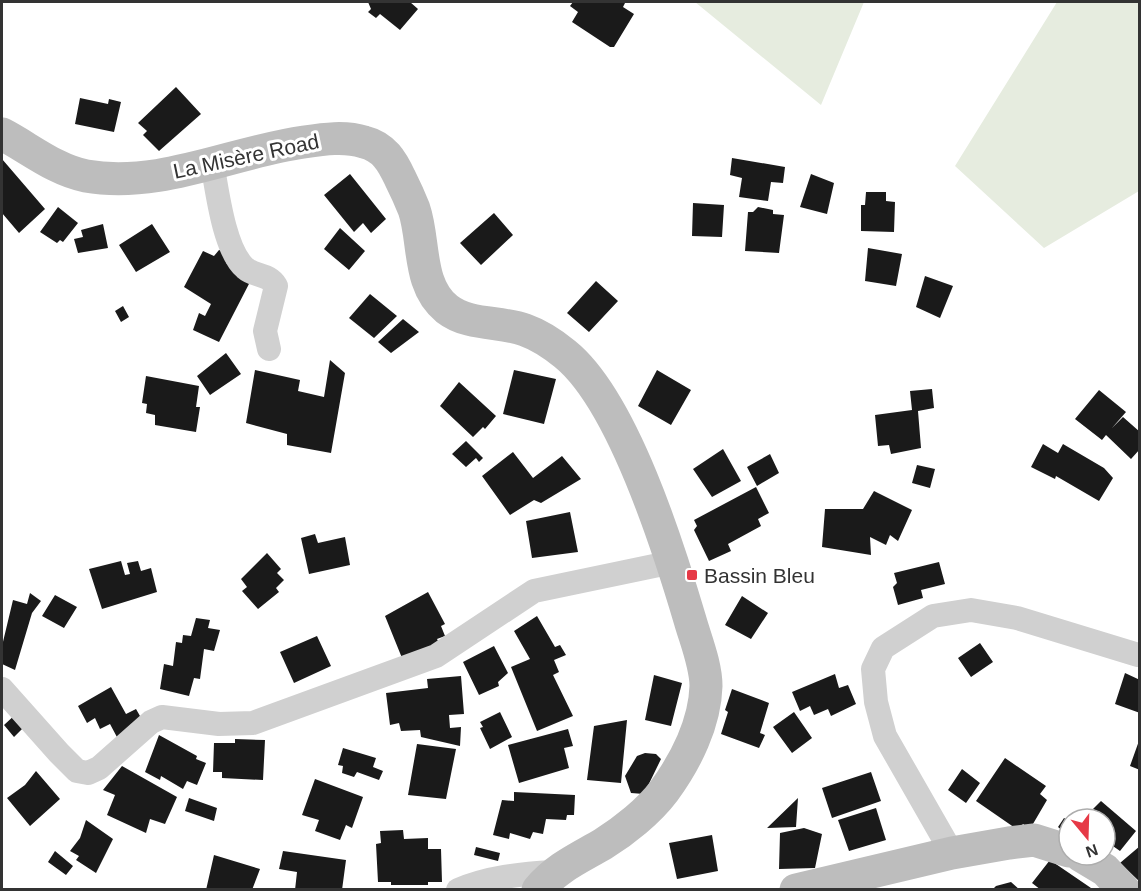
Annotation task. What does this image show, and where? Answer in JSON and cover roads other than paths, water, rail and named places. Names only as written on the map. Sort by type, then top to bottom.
[{"type":"main road","name":"La Misère Road","points":[[2,134],[54,164],[84,176],[125,179],[159,176],[288,144],[330,138],[363,141],[380,147],[393,162],[415,211],[426,277],[435,295],[448,310],[469,319],[524,329],[566,355],[588,378],[640,474],[673,562],[706,682],[704,709],[698,733],[664,791],[639,816],[607,841],[545,881]]},
{"type":"main road","points":[[796,890],[837,885],[952,853],[1034,840],[1057,847]]},
{"type":"main road","points":[[1100,867],[1124,890]]},
{"type":"street","points":[[212,162],[221,215],[237,257],[246,270],[271,278],[276,286],[265,331],[268,349]]},
{"type":"street","points":[[2,689],[77,771],[88,773],[99,768],[151,722],[162,717],[219,724],[253,723],[436,656],[534,591],[673,562]]},
{"type":"street","points":[[952,853],[885,736],[876,702],[873,669],[883,648],[933,616],[971,610],[1017,618],[1138,654]]},
{"type":"street","points":[[458,890],[478,882],[514,874],[545,881]]},
{"type":"place","name":"Bassin Bleu","points":[[692,575]]}]
